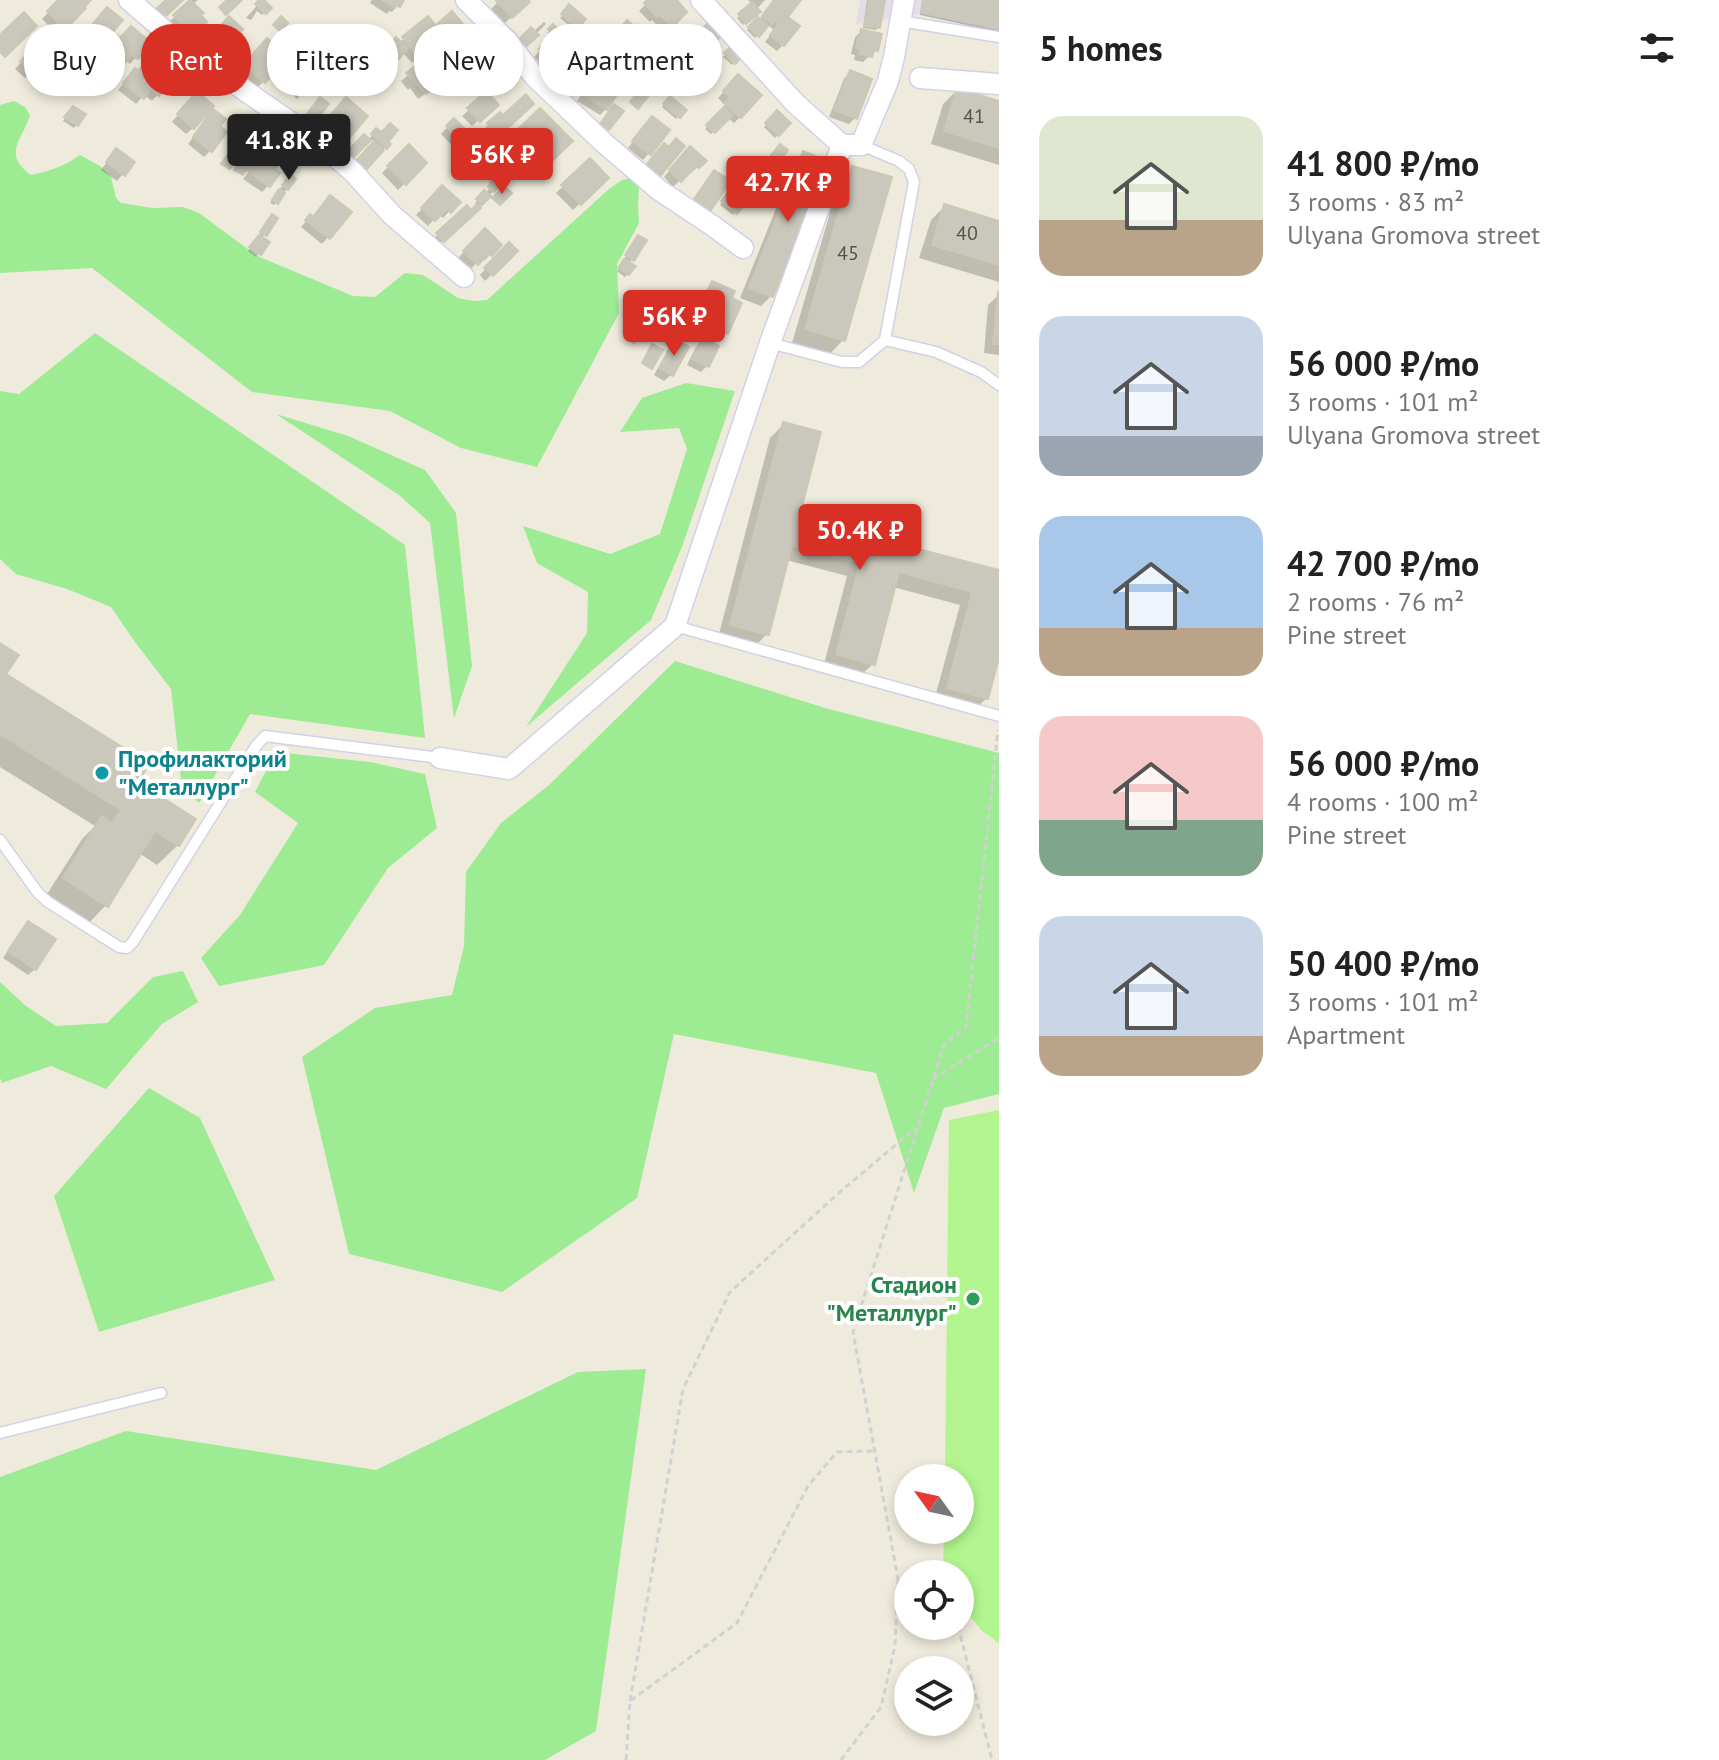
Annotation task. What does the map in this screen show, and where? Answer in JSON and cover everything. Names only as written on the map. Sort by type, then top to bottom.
[{"type":"street","points":[[129,0],[188,51],[339,160],[400,222],[464,277]]},
{"type":"street","points":[[466,0],[508,42],[534,76],[604,143],[659,190],[743,248]]},
{"type":"street","points":[[701,0],[796,104],[852,145]]},
{"type":"street","points":[[440,758],[509,769],[675,626],[770,343],[852,145],[888,81],[904,0]]},
{"type":"street","points":[[920,78],[999,84]]},
{"type":"lane","points":[[900,21],[999,37]]},
{"type":"lane","points":[[770,343],[842,362],[859,362],[885,340],[914,182],[909,169],[899,161],[852,145]]},
{"type":"lane","points":[[885,340],[936,352],[981,372],[999,385]]},
{"type":"lane","points":[[675,626],[999,719]]},
{"type":"lane","points":[[0,840],[30,884],[48,902],[119,947],[127,948],[265,736],[440,758]]},
{"type":"lane","points":[[0,1433],[161,1393]]},
{"type":"path","points":[[895,1560],[853,1332],[944,1045],[966,1027],[999,719]]},
{"type":"path","points":[[933,1079],[999,1038]]},
{"type":"path","points":[[626,1760],[630,1701],[683,1389],[730,1292],[918,1126]]},
{"type":"path","points":[[630,1701],[737,1623],[808,1486],[837,1452],[875,1451]]},
{"type":"path","points":[[841,1760],[881,1707],[895,1640]]},
{"type":"path","points":[[962,1640],[992,1760]]},
{"type":"shaded area","points":[[860,0],[999,0],[999,32],[918,14],[856,24]]},
{"type":"green space","points":[[14,101],[25,107],[30,115],[16,153],[17,160],[31,175],[57,168],[80,155],[100,166],[111,177],[116,198],[121,203],[153,208],[183,207],[199,213],[257,256],[353,296],[375,297],[405,273],[423,275],[458,298],[487,300],[609,189],[631,178],[639,187],[639,223],[617,264],[619,313],[537,467],[461,448],[390,411],[252,392],[92,268],[0,273],[0,105]]},
{"type":"green space","points":[[95,333],[405,545],[425,738],[250,714],[199,803],[182,788],[171,689],[111,607],[67,589],[16,574],[0,559],[0,391],[19,394]]},
{"type":"green space","points":[[686,383],[735,391],[682,547],[651,620],[526,727],[587,633],[588,592],[537,563],[523,526],[610,554],[660,534],[687,449],[679,428],[620,432],[642,398]]},
{"type":"green space","points":[[276,414],[348,436],[425,470],[456,513],[472,666],[454,718],[430,523],[399,495]]},
{"type":"green space","points":[[675,661],[825,708],[999,753],[999,1094],[944,1108],[914,1193],[876,1073],[674,1034],[637,1198],[502,1292],[349,1254],[302,1057],[375,1008],[452,995],[464,946],[466,872],[501,823],[549,785]]},
{"type":"green space","points":[[276,752],[370,762],[425,774],[437,828],[388,868],[324,965],[219,986],[201,958],[240,915],[298,823],[255,792]]},
{"type":"green space","points":[[183,971],[198,1002],[162,1024],[106,1089],[51,1066],[2,1083],[0,982],[26,1006],[56,1026],[107,1023],[153,977]]},
{"type":"green space","points":[[149,1088],[200,1118],[275,1280],[99,1332],[54,1196]]},
{"type":"green space","name":"Стадион \"Металлург\"","points":[[999,1110],[999,1643],[974,1621],[974,1560],[943,1560],[944,1544],[974,1544],[974,1464],[945,1464],[949,1120]]},
{"type":"green space","points":[[646,1369],[596,1731],[545,1760],[0,1760],[0,1477],[126,1431],[376,1470],[578,1372]]},
{"type":"building","points":[[58,0],[91,0],[71,24],[59,24],[47,11]]},
{"type":"building","points":[[166,0],[183,0],[164,18],[156,9]]},
{"type":"building","points":[[190,0],[204,13],[201,15],[207,22],[181,24],[173,15]]},
{"type":"building","points":[[227,0],[242,0],[226,15],[219,7]]},
{"type":"building","points":[[264,0],[272,8],[266,14],[255,4]]},
{"type":"building","points":[[382,0],[404,0],[400,7],[397,5],[395,8]]},
{"type":"building","points":[[497,0],[528,0],[530,2],[512,18]]},
{"type":"building","points":[[647,0],[677,0],[687,12],[676,24],[668,24],[644,3]]},
{"type":"building","points":[[774,0],[801,0],[788,17],[785,15],[779,23],[775,20],[772,24],[762,16]]},
{"type":"building","points":[[869,0],[885,0],[880,28],[864,26]]},
{"type":"building","points":[[923,0],[999,0],[999,29],[922,13]]},
{"type":"building","points":[[752,2],[761,12],[746,24],[738,14]]},
{"type":"building","points":[[569,4],[586,19],[582,24],[572,24],[561,14]]},
{"type":"building","points":[[107,7],[123,20],[120,24],[93,24]]},
{"type":"building","points":[[452,11],[463,24],[437,24]]},
{"type":"building","points":[[24,12],[35,24],[24,24],[24,39],[5,57],[0,52],[0,35]]},
{"type":"building","points":[[785,15],[800,26],[784,46],[770,35]]},
{"type":"building","points":[[229,16],[238,24],[222,24]]},
{"type":"building","points":[[281,16],[288,23],[287,24],[274,24]]},
{"type":"building","points":[[428,16],[434,24],[418,24]]},
{"type":"building","points":[[758,17],[768,26],[759,37],[748,27]]},
{"type":"building","points":[[131,26],[141,34],[141,55],[138,59],[132,55],[125,63],[125,33]]},
{"type":"building","points":[[414,27],[414,52],[402,37]]},
{"type":"building","points":[[531,27],[539,35],[527,46],[523,35]]},
{"type":"building","points":[[861,29],[882,34],[878,51],[874,50],[872,57],[859,54],[861,49],[856,48]]},
{"type":"building","points":[[267,38],[265,83],[251,70],[251,56]]},
{"type":"building","points":[[398,39],[408,48],[398,58]]},
{"type":"building","points":[[730,47],[741,58],[735,64],[724,53]]},
{"type":"building","points":[[141,67],[141,96],[146,96],[144,99],[125,85],[135,68],[138,71]]},
{"type":"building","points":[[414,67],[414,81],[406,73]]},
{"type":"building","points":[[850,70],[872,79],[857,119],[834,110]]},
{"type":"building","points":[[738,74],[762,95],[741,118],[724,103],[730,97],[723,91]]},
{"type":"building","points":[[957,88],[999,101],[999,148],[944,131]]},
{"type":"building","points":[[526,94],[534,104],[511,125],[503,115]]},
{"type":"building","points":[[193,96],[203,96],[214,106],[194,129],[177,114]]},
{"type":"building","points":[[480,96],[491,96],[499,105],[480,122],[467,108]]},
{"type":"building","points":[[585,96],[616,96],[607,110]]},
{"type":"building","points":[[635,96],[648,96],[638,109],[630,102]]},
{"type":"building","points":[[670,96],[687,110],[680,118],[663,104]]},
{"type":"building","points":[[320,97],[329,104],[312,126],[303,119]]},
{"type":"building","points":[[346,97],[368,116],[351,136],[329,117]]},
{"type":"building","points":[[614,104],[624,111],[609,130],[600,124]]},
{"type":"building","points":[[73,106],[86,114],[78,126],[64,117]]},
{"type":"building","points":[[724,107],[732,116],[715,133],[706,125]]},
{"type":"building","points":[[540,108],[573,141],[551,162],[528,139],[525,143],[515,132]]},
{"type":"building","points":[[213,109],[226,119],[220,126],[227,132],[212,152],[193,137]]},
{"type":"building","points":[[777,110],[791,123],[779,136],[765,123]]},
{"type":"building","points":[[500,112],[511,125],[498,136],[487,123]]},
{"type":"building","points":[[652,116],[670,130],[651,155],[632,141]]},
{"type":"building","points":[[454,118],[481,146],[473,154],[446,126]]},
{"type":"building","points":[[390,123],[398,130],[388,142],[391,144],[387,149],[371,134],[376,128],[382,132]]},
{"type":"building","points":[[488,127],[496,136],[484,146],[476,138]]},
{"type":"building","points":[[507,131],[515,140],[484,167],[476,158]]},
{"type":"building","points":[[364,134],[371,140],[352,159],[346,153]]},
{"type":"building","points":[[676,138],[685,146],[661,175],[647,164],[664,143],[669,147]]},
{"type":"building","points":[[374,141],[384,150],[366,170],[356,161]]},
{"type":"building","points":[[409,144],[427,163],[406,185],[387,166]]},
{"type":"building","points":[[780,144],[788,150],[777,165],[768,159]]},
{"type":"building","points":[[690,146],[707,161],[699,168],[696,166],[681,182],[669,170]]},
{"type":"building","points":[[116,148],[135,162],[125,176],[106,162]]},
{"type":"building","points":[[249,148],[257,154],[243,175],[234,170]]},
{"type":"building","points":[[232,149],[240,155],[230,169],[221,164]]},
{"type":"building","points":[[264,150],[280,162],[275,169],[280,173],[270,187],[248,171]]},
{"type":"building","points":[[803,151],[828,161],[773,297],[749,288]]},
{"type":"building","points":[[590,158],[609,178],[581,205],[561,185]]},
{"type":"building","points":[[852,166],[892,177],[845,341],[805,329]]},
{"type":"building","points":[[714,170],[731,181],[711,210],[694,199]]},
{"type":"building","points":[[290,174],[296,179],[288,190],[282,185]]},
{"type":"building","points":[[494,175],[502,184],[494,192],[488,187]]},
{"type":"building","points":[[442,185],[461,202],[451,213],[447,209],[435,221],[421,208]]},
{"type":"building","points":[[504,186],[512,193],[500,205],[492,198]]},
{"type":"building","points":[[279,189],[285,193],[278,204],[272,200]]},
{"type":"building","points":[[730,189],[747,202],[737,214],[721,201]]},
{"type":"building","points":[[484,190],[491,196],[482,205],[476,199]]},
{"type":"building","points":[[330,195],[352,212],[330,239],[305,220],[310,214],[313,217]]},
{"type":"building","points":[[477,204],[481,208],[444,242],[436,233],[467,205],[471,210]]},
{"type":"building","points":[[944,204],[999,221],[999,265],[932,245]]},
{"type":"building","points":[[272,214],[278,218],[267,236],[260,232]]},
{"type":"building","points":[[485,228],[502,245],[478,265],[463,251]]},
{"type":"building","points":[[259,235],[270,242],[261,255],[249,247]]},
{"type":"building","points":[[638,235],[647,240],[634,261],[625,255]]},
{"type":"building","points":[[509,242],[518,251],[493,276],[484,268]]},
{"type":"building","points":[[624,259],[636,266],[629,275],[618,268]]},
{"type":"building","points":[[712,281],[735,291],[732,298],[742,303],[728,334],[695,319]]},
{"type":"building","points":[[998,292],[999,344],[993,344]]},
{"type":"building","points":[[634,326],[642,332],[634,343],[626,338]]},
{"type":"building","points":[[702,338],[719,346],[709,367],[692,359]]},
{"type":"building","points":[[675,339],[689,347],[673,376],[659,368]]},
{"type":"building","points":[[652,344],[663,350],[652,369],[642,363]]},
{"type":"building","points":[[783,422],[821,432],[799,518],[999,570],[999,658],[988,699],[947,688],[972,592],[899,572],[875,665],[836,654],[860,563],[792,545],[769,635],[730,625]]},
{"type":"building","name":"Профилакторий \"Металлург\"","points":[[0,643],[19,655],[6,674],[149,764],[138,782],[196,819],[179,846],[155,831],[108,907],[63,878],[102,816],[112,823],[121,810],[0,734]]},
{"type":"building","points":[[28,921],[56,939],[36,970],[8,951]]},
{"type":"place","name":"Профилакторий \"Металлург\"","points":[[102,773]]},
{"type":"place","name":"Стадион \"Металлург\"","points":[[973,1299]]}]
